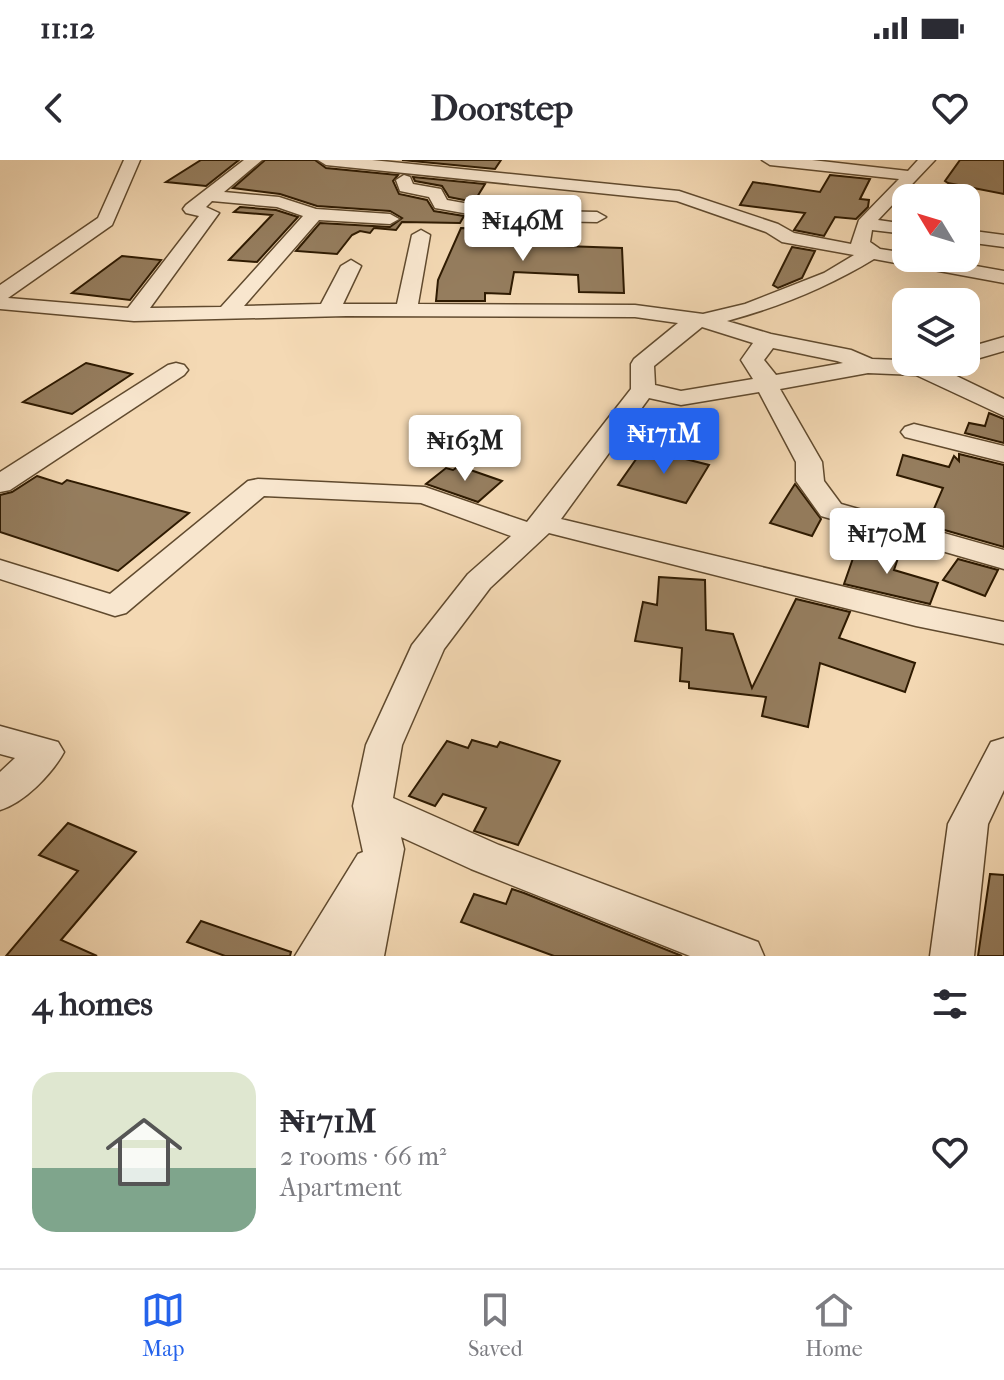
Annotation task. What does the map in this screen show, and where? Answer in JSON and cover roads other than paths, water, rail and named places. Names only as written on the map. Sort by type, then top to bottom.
[{"type":"street","points":[[0,294],[106,221],[117,189],[131,164],[152,160]]},
{"type":"street","points":[[134,315],[210,213],[192,209],[254,160]]},
{"type":"street","points":[[326,160],[363,162],[435,193],[441,204],[502,215],[597,217]]},
{"type":"street","points":[[770,160],[912,176]]},
{"type":"street","points":[[873,252],[860,244],[865,224],[927,160]]},
{"type":"street","points":[[210,196],[279,202],[314,214],[385,213],[404,179]]},
{"type":"street","points":[[404,179],[679,196],[772,228],[789,238],[1004,277]]},
{"type":"street","points":[[228,312],[314,214]]},
{"type":"street","points":[[865,224],[892,227]]},
{"type":"street","points":[[406,310],[421,235]]},
{"type":"street","points":[[980,238],[1004,241]]},
{"type":"street","points":[[362,956],[384,849],[372,806],[384,745],[429,645],[479,581],[536,528],[643,389],[642,364],[690,324],[752,308],[831,277],[873,252]]},
{"type":"street","points":[[329,310],[351,266]]},
{"type":"street","points":[[0,303],[134,315],[329,310],[635,311],[701,320],[767,340],[843,355],[868,366]]},
{"type":"street","points":[[767,340],[752,360],[764,375],[805,454],[810,481],[831,510],[1004,560]]},
{"type":"street","points":[[980,351],[1004,344]]},
{"type":"street","points":[[643,389],[681,398],[868,366],[892,366]]},
{"type":"street","points":[[0,484],[176,370]]},
{"type":"street","points":[[948,376],[1004,409]]},
{"type":"street","points":[[964,386],[1004,396]]},
{"type":"street","points":[[914,432],[1004,454]]},
{"type":"street","points":[[0,569],[115,606],[258,487],[425,495],[536,528],[1004,633]]},
{"type":"street","points":[[0,740],[45,752],[0,795]]},
{"type":"street","points":[[952,956],[968,824],[1004,752]]},
{"type":"street","points":[[372,806],[485,857],[742,956]]},
{"type":"street","points":[[317,956],[384,849]]}]
